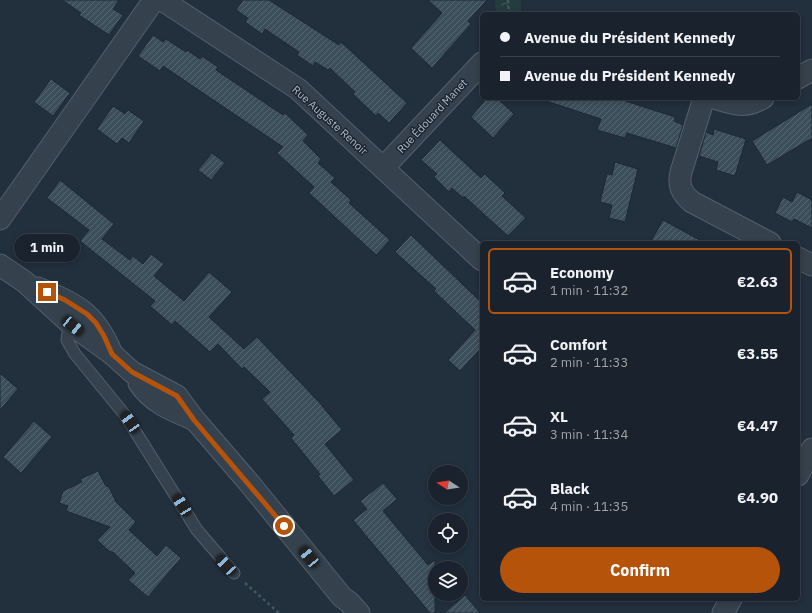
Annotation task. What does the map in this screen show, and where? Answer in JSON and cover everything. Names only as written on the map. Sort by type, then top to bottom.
[{"type":"street","points":[[0,219],[154,0]]},
{"type":"street","name":"Rue Auguste Renoir","points":[[162,0],[298,89],[480,258]]},
{"type":"street","name":"Rue Édouard Manet","points":[[383,168],[480,65]]},
{"type":"street","points":[[800,77],[812,70]]},
{"type":"street","points":[[703,100],[681,172],[679,181],[681,190],[692,202],[766,241]]},
{"type":"street","points":[[722,100],[743,105],[759,100]]},
{"type":"street","points":[[800,259],[812,265]]},
{"type":"street","points":[[0,265],[25,282],[89,340],[112,354],[132,372],[140,385],[152,397],[172,410],[194,420],[250,484],[344,605],[350,602],[359,613]]},
{"type":"street","points":[[25,282],[65,300],[87,314],[102,332],[112,354]]},
{"type":"street","points":[[800,471],[812,449]]},
{"type":"street","points":[[723,613],[730,601]]},
{"type":"lane","points":[[73,326],[68,333],[67,340],[75,354],[125,416],[197,530],[234,573]]},
{"type":"path","points":[[508,0],[509,12]]},
{"type":"path","points":[[234,573],[279,613]]},
{"type":"green space","points":[[495,0],[521,0],[521,12],[496,12]]},
{"type":"building","points":[[62,0],[119,0],[113,9],[123,15],[109,35],[79,15],[81,13]]},
{"type":"building","points":[[243,0],[269,0],[339,45],[341,42],[407,103],[389,123],[378,113],[376,116],[353,94],[355,92],[330,68],[328,70],[315,62],[313,66],[297,55],[299,52],[265,29],[262,34],[245,22],[248,18],[236,10]]},
{"type":"building","points":[[428,0],[487,0],[468,21],[471,24],[432,68],[411,48],[442,13]]},
{"type":"building","points":[[153,35],[163,42],[166,39],[200,59],[202,56],[218,67],[216,70],[283,115],[285,113],[308,135],[303,141],[321,159],[318,163],[335,178],[331,182],[351,200],[349,203],[390,240],[376,255],[309,193],[314,187],[277,153],[283,147],[163,66],[160,71],[138,56]]},
{"type":"building","points":[[51,79],[70,93],[53,116],[34,102]]},
{"type":"building","points":[[485,100],[499,100],[514,114],[493,138],[471,117]]},
{"type":"building","points":[[622,100],[675,117],[674,121],[683,125],[676,148],[627,133],[625,138],[597,130],[601,119],[546,101]]},
{"type":"building","points":[[812,104],[812,138],[767,165],[752,141]]},
{"type":"building","points":[[113,106],[125,114],[128,110],[144,121],[129,143],[122,138],[117,144],[97,129]]},
{"type":"building","points":[[714,129],[746,139],[735,176],[716,170],[718,162],[699,156],[706,132],[713,135]]},
{"type":"building","points":[[440,140],[481,178],[485,174],[505,193],[502,196],[526,218],[508,236],[464,196],[463,198],[452,188],[449,192],[434,177],[437,174],[421,160]]},
{"type":"building","points":[[212,153],[225,163],[211,180],[198,170]]},
{"type":"building","points":[[615,162],[638,169],[625,222],[609,218],[612,205],[600,202],[607,174],[612,175]]},
{"type":"building","points":[[60,180],[114,224],[102,239],[130,260],[133,256],[143,264],[151,254],[164,264],[154,276],[184,301],[209,272],[232,292],[209,317],[244,349],[257,337],[318,401],[342,430],[325,444],[354,480],[334,496],[318,476],[320,474],[291,438],[294,435],[262,399],[270,392],[244,367],[242,369],[218,344],[210,352],[175,321],[172,325],[150,306],[155,301],[80,241],[89,230],[47,198]]},
{"type":"building","points":[[797,192],[812,200],[812,228],[794,219],[792,222],[775,213],[783,197],[792,202]]},
{"type":"building","points":[[663,220],[701,241],[651,241]]},
{"type":"building","points":[[411,235],[480,301],[480,349],[460,371],[448,360],[475,330],[434,291],[436,289],[395,252]]},
{"type":"building","points":[[0,373],[18,389],[0,410]]},
{"type":"building","points":[[34,421],[52,437],[21,473],[3,457]]},
{"type":"building","points":[[98,471],[106,486],[109,487],[116,502],[136,522],[129,530],[157,556],[166,545],[181,558],[148,597],[128,580],[135,573],[114,553],[109,551],[97,540],[110,527],[66,511],[68,506],[59,503],[63,491],[82,482],[80,479]]},
{"type":"building","points":[[383,483],[397,499],[383,511],[428,565],[428,601],[435,601],[435,613],[430,613],[353,520],[367,509],[360,501]]},
{"type":"building","points":[[468,599],[480,613],[444,613],[458,601],[468,601]]},
{"type":"route","points":[[47,292],[65,300],[87,314],[96,323],[112,354],[132,372],[177,396],[194,420],[213,440],[284,526]]}]
